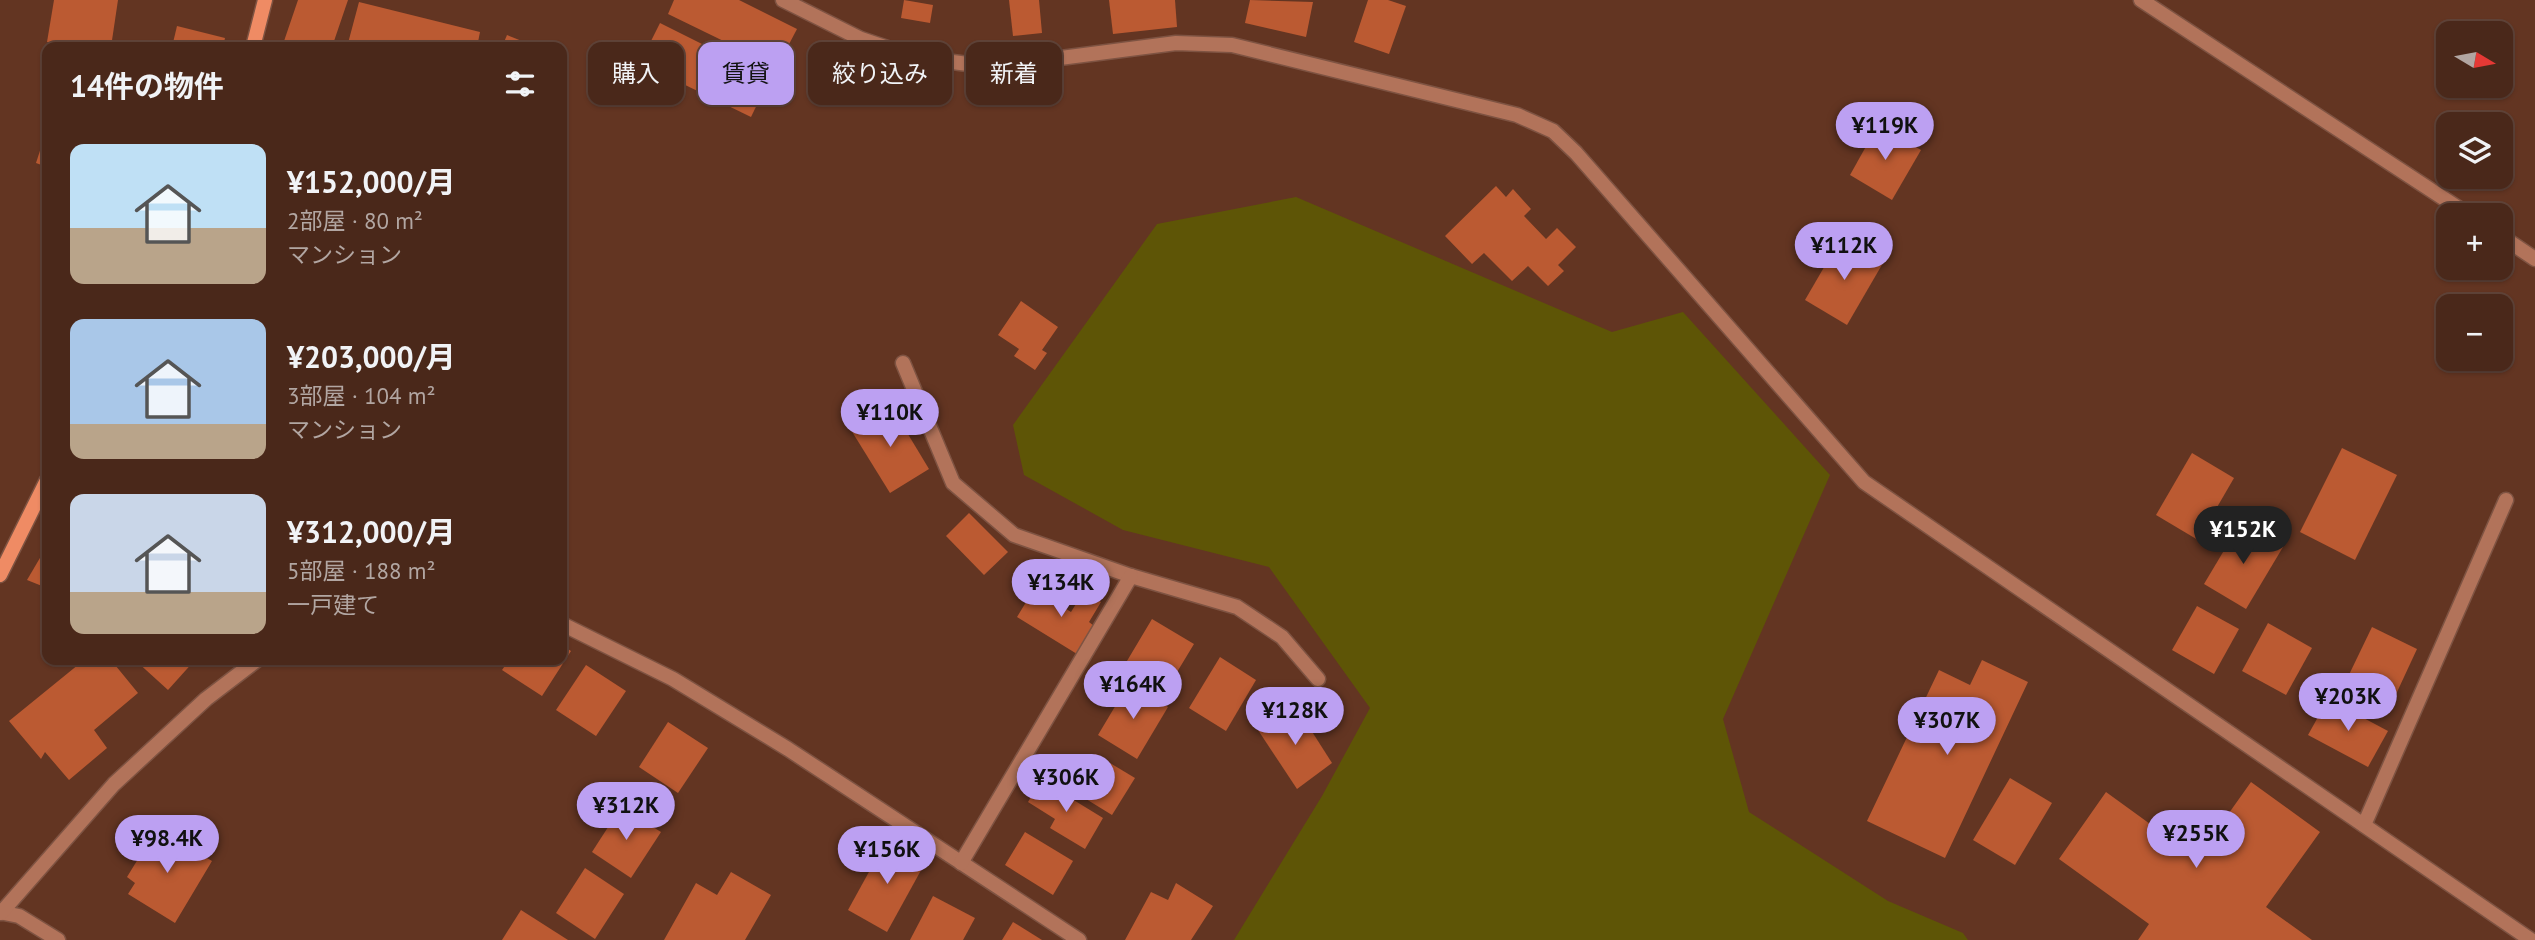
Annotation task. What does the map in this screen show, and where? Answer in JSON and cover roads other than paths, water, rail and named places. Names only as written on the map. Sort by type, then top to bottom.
[{"type":"street","points":[[254,42],[265,0]]},
{"type":"street","points":[[783,0],[861,39],[914,57],[991,68],[1176,43],[1233,45],[1517,116],[1553,131],[1576,153],[1864,482],[2531,940]]},
{"type":"street","points":[[2141,0],[2451,203]]},
{"type":"street","points":[[2513,244],[2535,259]]},
{"type":"street","points":[[903,363],[953,483],[1014,535],[1131,576],[1237,607],[1282,637],[1318,679]]},
{"type":"street","points":[[0,575],[42,490]]},
{"type":"street","points":[[2364,825],[2506,500]]},
{"type":"street","points":[[961,863],[1131,576]]},
{"type":"street","points":[[567,626],[673,679],[1079,940]]},
{"type":"street","points":[[58,940],[19,916],[1,912],[114,785],[206,699],[250,665]]}]
